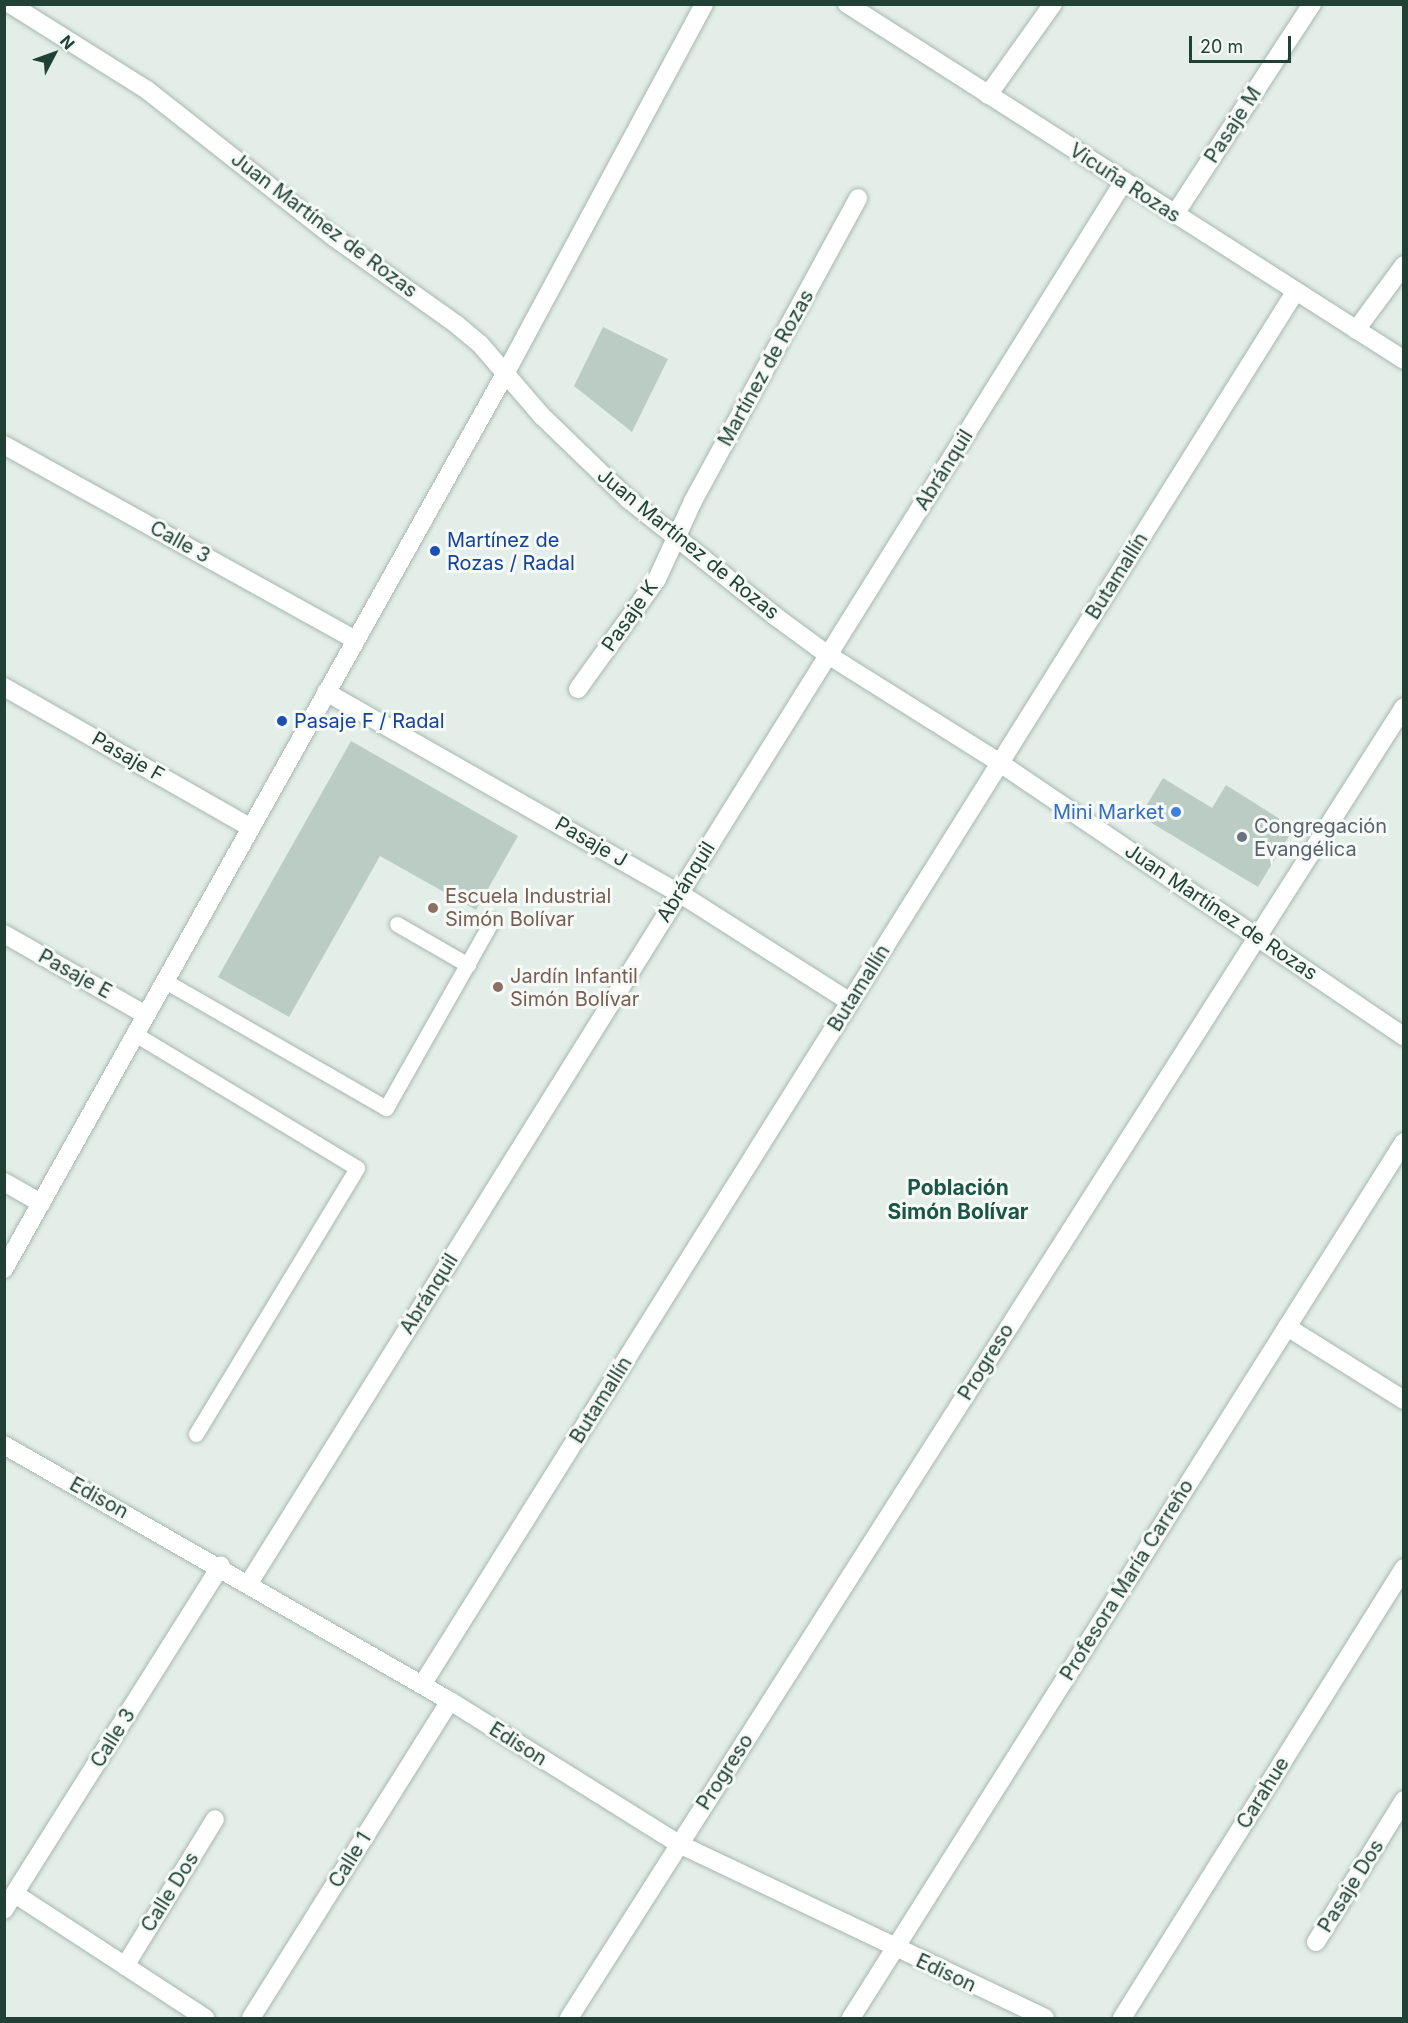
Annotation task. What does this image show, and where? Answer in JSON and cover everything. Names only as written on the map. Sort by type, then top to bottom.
[{"type":"street","name":"Juan Martínez de Rozas","points":[[10,4],[108,63],[189,122],[335,238],[456,324],[480,344],[582,457],[676,539],[828,655],[1000,763],[1404,1037]]},
{"type":"street","points":[[4,1269],[505,374],[704,4]]},
{"type":"street","name":"Vicuña Rozas","points":[[847,4],[1404,360]]},
{"type":"street","points":[[988,95],[1053,4]]},
{"type":"street","name":"Pasaje M","points":[[1175,214],[1312,4]]},
{"type":"street","name":"Abránquil","points":[[249,1583],[1124,182]]},
{"type":"street","name":"Martínez de Rozas","points":[[676,539],[858,198]]},
{"type":"street","points":[[1356,330],[1404,265]]},
{"type":"street","name":"Butamallín","points":[[422,1685],[1295,292]]},
{"type":"street","name":"Calle 3","points":[[4,445],[356,640]]},
{"type":"street","name":"Pasaje K","points":[[578,689],[657,579],[676,539]]},
{"type":"street","name":"Pasaje F","points":[[4,687],[250,828]]},
{"type":"street","name":"Pasaje J","points":[[326,692],[679,893],[850,1002]]},
{"type":"street","name":"Progreso","points":[[569,2019],[1404,707]]},
{"type":"street","name":"Pasaje E","points":[[4,934],[146,1015]]},
{"type":"street","name":"Profesora María Carreño","points":[[851,2019],[1404,1142]]},
{"type":"street","points":[[4,1182],[41,1203]]},
{"type":"street","points":[[1287,1327],[1404,1400]]},
{"type":"street","name":"Edison","points":[[4,1445],[221,1566],[450,1701],[679,1844],[895,1950],[1045,2019]]},
{"type":"street","name":"Calle 3","points":[[4,1910],[221,1566]]},
{"type":"street","name":"Carahue","points":[[1122,2019],[1404,1568]]},
{"type":"street","name":"Calle 1","points":[[250,2019],[450,1701]]},
{"type":"street","name":"Pasaje Dos","points":[[1316,1942],[1404,1800]]},
{"type":"street","name":"Calle Dos","points":[[124,1966],[215,1819]]},
{"type":"street","points":[[15,1894],[205,2019]]},
{"type":"lane","points":[[165,981],[386,1108],[492,921]]},
{"type":"lane","points":[[398,924],[468,965]]},
{"type":"lane","points":[[135,1034],[357,1168],[196,1434]]},
{"type":"building","points":[[603,327],[668,359],[632,432],[574,386]]},
{"type":"building","points":[[351,741],[518,836],[476,910],[380,856],[289,1017],[218,977]]},
{"type":"building","name":"Congregación Evangélica","points":[[1163,778],[1212,808],[1226,785],[1294,828],[1258,887],[1140,816]]},
{"type":"place","name":"Martínez de Rozas / Radal","points":[[435,551]]},
{"type":"place","name":"Pasaje F / Radal","points":[[282,721]]},
{"type":"place","name":"Mini Market","points":[[1176,812]]},
{"type":"place","name":"Congregación Evangélica","points":[[1242,837]]},
{"type":"place","name":"Escuela Industrial Simón Bolívar","points":[[433,908]]},
{"type":"place","name":"Jardín Infantil Simón Bolívar","points":[[498,987]]},
{"type":"district","name":"Población Simón Bolívar","points":[[958,1200]]}]
